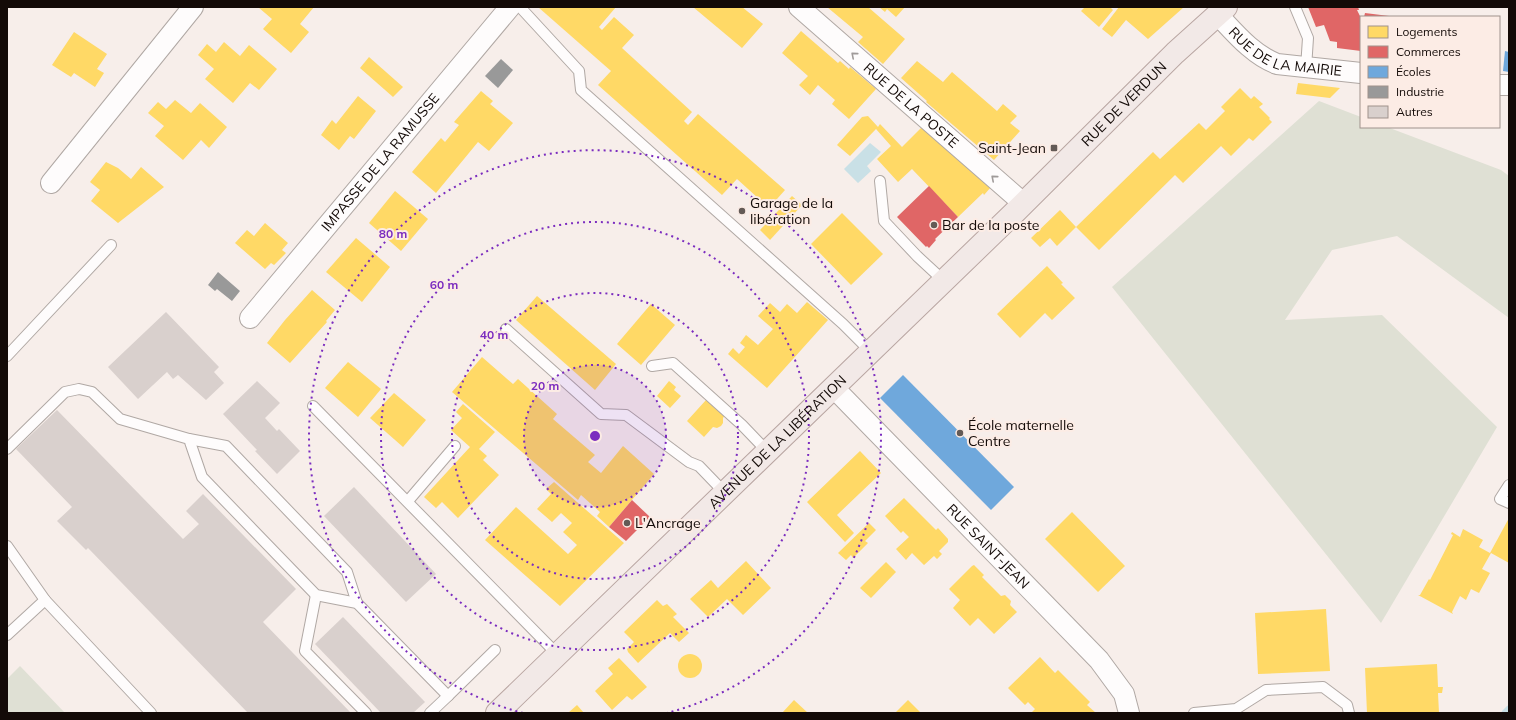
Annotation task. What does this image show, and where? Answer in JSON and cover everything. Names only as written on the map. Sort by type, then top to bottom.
[{"type":"main road","name":"RUE DE VERDUN","points":[[1023,203],[1175,53],[1222,11]]},
{"type":"main road","name":"AVENUE DE LA LIBÉRATION","points":[[497,713],[768,452],[1023,203]]},
{"type":"street","points":[[51,183],[193,7]]},
{"type":"street","name":"IMPASSE DE LA RAMUSSE","points":[[250,318],[510,7]]},
{"type":"street","name":"RUE DE LA POSTE","points":[[799,7],[1023,203]]},
{"type":"street","name":"RUE DE LA MAIRIE","points":[[1222,11],[1249,46],[1266,60],[1277,64],[1306,68],[1360,73]]},
{"type":"street","name":"RUE SAINT-JEAN","points":[[834,388],[1099,660],[1124,694],[1129,713]]},
{"type":"lane","points":[[520,7],[579,71],[581,90],[831,313],[871,352]]},
{"type":"lane","points":[[1294,7],[1308,38],[1306,68]]},
{"type":"lane","points":[[880,181],[884,221],[917,256],[944,281]]},
{"type":"lane","points":[[7,356],[111,245]]},
{"type":"lane","points":[[506,329],[601,414],[626,415],[689,462],[699,466],[725,493]]},
{"type":"lane","points":[[652,366],[673,363],[742,425],[768,452]]},
{"type":"lane","points":[[7,449],[65,392],[79,389],[92,392],[120,419],[189,439],[226,446],[347,572],[357,603],[448,696]]},
{"type":"lane","points":[[313,406],[558,655]]},
{"type":"lane","points":[[189,439],[202,477],[316,595],[357,603]]},
{"type":"lane","points":[[408,502],[455,446]]},
{"type":"lane","points":[[1509,485],[1500,500],[1509,504]]},
{"type":"lane","points":[[7,546],[45,600],[151,713]]},
{"type":"lane","points":[[316,595],[305,651],[366,713]]},
{"type":"lane","points":[[7,636],[45,600]]},
{"type":"lane","points":[[430,713],[495,650]]},
{"type":"lane","points":[[1194,713],[1236,711],[1266,690],[1323,687],[1348,705],[1349,713]]},
{"type":"shaded area","points":[[1319,101],[1360,117],[1360,128],[1390,128],[1501,170],[1509,176],[1509,318],[1397,236],[1332,250],[1285,320],[1382,315],[1497,427],[1381,623],[1112,287]]},
{"type":"shaded area","points":[[20,666],[65,713],[7,713],[7,679]]},
{"type":"water","points":[[870,143],[881,152],[867,166],[871,171],[858,183],[844,169]]},
{"type":"building: Logements","points":[[258,7],[314,7],[300,24],[309,32],[291,53],[263,29],[272,19]]},
{"type":"building: Logements","points":[[538,7],[616,7],[599,27],[602,30],[614,17],[634,35],[622,48],[692,112],[684,121],[688,125],[698,114],[785,190],[769,208],[737,179],[722,195],[598,85],[611,71]]},
{"type":"building: Logements","points":[[693,7],[742,7],[763,24],[742,48]]},
{"type":"building: Logements","points":[[827,7],[868,7],[905,39],[883,64],[858,42],[863,37]]},
{"type":"building: Logements","points":[[879,7],[905,7],[896,17],[887,9],[885,12]]},
{"type":"building: Logements","points":[[1085,7],[1110,7],[1113,10],[1099,27],[1081,11]]},
{"type":"building: Logements","points":[[1119,7],[1184,7],[1148,39],[1126,20],[1112,37],[1102,29]]},
{"type":"building: Logements","points":[[801,31],[838,63],[840,61],[849,69],[850,67],[876,89],[849,119],[832,104],[835,100],[818,85],[810,95],[799,85],[808,76],[782,53]]},
{"type":"building: Logements","points":[[74,32],[107,54],[97,69],[104,73],[95,87],[74,73],[71,77],[52,65]]},
{"type":"building: Logements","points":[[224,42],[240,56],[249,45],[277,69],[259,90],[250,83],[233,103],[205,79],[214,69],[198,55],[207,44],[216,52]]},
{"type":"building: Logements","points":[[369,57],[403,87],[393,97],[360,68]]},
{"type":"building: Logements","points":[[917,61],[943,82],[952,72],[997,111],[1003,104],[1017,116],[1010,123],[1020,131],[994,160],[926,102],[927,101],[901,78]]},
{"type":"building: Logements","points":[[1298,83],[1340,88],[1330,98],[1296,94]]},
{"type":"building: Logements","points":[[1240,88],[1251,99],[1254,96],[1263,104],[1259,107],[1272,122],[1253,141],[1249,138],[1231,156],[1221,146],[1183,183],[1175,175],[1099,250],[1076,227],[1153,152],[1160,159],[1199,123],[1206,130],[1225,111],[1221,107]]},
{"type":"building: Logements","points":[[481,91],[493,101],[490,104],[513,123],[489,151],[478,142],[436,193],[412,172],[441,138],[445,142],[459,125],[454,122]]},
{"type":"building: Logements","points":[[358,96],[376,111],[354,139],[350,136],[339,150],[321,135],[332,120],[336,124]]},
{"type":"building: Logements","points":[[175,100],[191,113],[200,103],[227,127],[209,148],[201,140],[183,160],[155,136],[164,126],[148,113],[158,102],[166,109]]},
{"type":"building: Logements","points":[[868,116],[878,127],[880,124],[902,147],[923,126],[991,187],[984,195],[983,193],[958,217],[912,169],[898,182],[877,159],[891,146],[876,129],[850,156],[837,145],[862,117]]},
{"type":"building: Logements","points":[[106,162],[118,168],[131,179],[141,167],[164,187],[118,223],[91,201],[100,190],[90,182]]},
{"type":"building: Logements","points":[[395,191],[428,219],[401,251],[369,223]]},
{"type":"building: Logements","points":[[792,196],[802,205],[770,240],[760,230]]},
{"type":"building: Logements","points":[[1060,210],[1076,227],[1057,246],[1050,238],[1040,247],[1031,238]]},
{"type":"building: Logements","points":[[842,213],[883,254],[851,285],[811,244]]},
{"type":"building: Logements","points":[[265,223],[288,243],[282,250],[286,253],[274,265],[271,263],[265,269],[235,243],[247,230],[254,236]]},
{"type":"building: Logements","points":[[356,238],[390,267],[362,302],[326,272]]},
{"type":"building: Logements","points":[[1047,266],[1063,283],[1061,284],[1075,298],[1052,320],[1045,313],[1020,338],[997,314]]},
{"type":"building: Logements","points":[[312,290],[335,310],[326,321],[327,322],[290,363],[267,343]]},
{"type":"building: Logements","points":[[537,296],[616,364],[595,390],[516,320]]},
{"type":"building: Logements","points":[[807,302],[828,320],[767,388],[728,354],[733,348],[739,354],[745,347],[740,343],[746,335],[758,345],[773,329],[758,316],[770,303],[780,312],[787,304],[797,313]]},
{"type":"building: Logements","points":[[651,304],[675,325],[641,365],[617,344]]},
{"type":"building: Logements","points":[[482,357],[513,384],[518,379],[557,414],[553,419],[595,455],[588,462],[601,473],[623,446],[654,474],[609,527],[597,516],[600,512],[581,495],[578,500],[452,392]]},
{"type":"building: Logements","points":[[348,362],[381,389],[358,417],[325,388]]},
{"type":"building: Logements","points":[[669,381],[676,387],[674,390],[681,396],[670,408],[657,396]]},
{"type":"building: Logements","points":[[394,393],[426,420],[403,447],[370,418]]},
{"type":"building: Logements","points":[[706,400],[725,415],[721,426],[717,428],[713,427],[704,437],[687,421]]},
{"type":"building: Logements","points":[[463,404],[495,432],[479,449],[487,456],[483,460],[499,475],[458,518],[442,502],[436,508],[424,497],[470,447],[451,430],[462,418],[456,412]]},
{"type":"building: Logements","points":[[860,451],[881,473],[837,515],[854,533],[845,542],[807,502]]},
{"type":"building: Logements","points":[[554,482],[624,543],[560,606],[485,540],[516,507],[568,554],[577,545],[563,532],[572,523],[561,513],[552,522],[537,509],[551,494],[546,489]]},
{"type":"building: Logements","points":[[904,498],[936,530],[938,528],[948,539],[948,542],[939,551],[942,554],[937,559],[934,556],[924,565],[912,553],[906,560],[896,549],[909,537],[903,531],[901,533],[885,516]]},
{"type":"building: Logements","points":[[1072,512],[1125,566],[1098,592],[1045,539]]},
{"type":"building: Logements","points":[[1509,518],[1509,563],[1491,553],[1482,569],[1490,573],[1479,593],[1471,589],[1466,600],[1460,596],[1452,612],[1453,614],[1418,595],[1420,595],[1429,579],[1430,580],[1453,535],[1451,534],[1452,532],[1460,537],[1463,529],[1483,540],[1479,547],[1490,553]]},
{"type":"building: Logements","points":[[869,523],[876,530],[865,541],[868,543],[853,558],[851,555],[846,560],[838,553]]},
{"type":"building: Logements","points":[[746,561],[771,588],[743,615],[727,599],[708,617],[690,599],[711,580],[718,588]]},
{"type":"building: Logements","points":[[886,562],[896,572],[871,598],[860,588]]},
{"type":"building: Logements","points":[[974,565],[984,575],[982,577],[1001,596],[1005,595],[1011,601],[1010,605],[1017,612],[994,634],[978,618],[970,626],[953,608],[960,600],[949,589]]},
{"type":"building: Logements","points":[[657,600],[663,606],[667,604],[677,614],[673,617],[689,633],[679,642],[670,633],[638,663],[627,649],[634,642],[624,632]]},
{"type":"building: Logements","points":[[1326,609],[1330,671],[1258,674],[1255,613]]},
{"type":"building: Logements","points":[[690,654],[695,655],[701,661],[701,671],[695,677],[690,678],[685,677],[679,671],[678,666],[679,661],[685,655]]},
{"type":"building: Logements","points":[[1040,657],[1055,673],[1058,670],[1090,702],[1087,705],[1096,713],[1031,713],[1035,709],[1028,702],[1025,705],[1008,688]]},
{"type":"building: Logements","points":[[619,658],[647,687],[632,700],[627,696],[612,710],[595,691],[613,674],[608,668]]},
{"type":"building: Logements","points":[[1437,664],[1438,687],[1443,687],[1442,693],[1438,693],[1439,713],[1367,713],[1365,668]]},
{"type":"building: Logements","points":[[794,700],[808,713],[782,713]]},
{"type":"building: Logements","points":[[908,700],[921,713],[895,713]]},
{"type":"building: Logements","points":[[577,705],[584,713],[568,713]]},
{"type":"building: Commerces","points":[[1308,7],[1358,7],[1359,10],[1357,10],[1360,16],[1360,51],[1337,48],[1337,42],[1330,41],[1324,25],[1316,27]]},
{"type":"building: Commerces","points":[[1365,13],[1389,16],[1364,16]]},
{"type":"building: Commerces","points":[[929,186],[958,217],[935,239],[936,240],[929,248],[927,246],[926,247],[897,217]]},
{"type":"building: Commerces","points":[[632,500],[650,517],[626,541],[609,527]]},
{"type":"building: Écoles","points":[[1505,51],[1509,52],[1509,72],[1503,71]]},
{"type":"building: Écoles","points":[[903,375],[1014,487],[991,510],[880,398]]},
{"type":"building: Industrie","points":[[501,59],[513,70],[498,88],[485,76]]},
{"type":"building: Industrie","points":[[218,272],[240,291],[232,301],[217,289],[215,291],[208,285]]},
{"type":"building: Autres","points":[[166,312],[219,367],[214,372],[224,383],[206,400],[178,375],[173,379],[167,372],[138,399],[108,367]]},
{"type":"building: Autres","points":[[257,381],[280,403],[265,418],[277,431],[279,429],[300,451],[277,474],[223,414]]},
{"type":"building: Autres","points":[[57,410],[183,539],[199,524],[186,511],[203,494],[296,589],[263,622],[351,713],[248,713],[88,548],[86,550],[57,521],[72,507],[16,449]]},
{"type":"building: Autres","points":[[354,487],[436,574],[406,602],[324,516]]},
{"type":"building: Autres","points":[[343,617],[425,702],[413,713],[381,713],[315,644]]},
{"type":"waterway","points":[[1505,713],[1509,709]]},
{"type":"place","name":"Saint-Jean","points":[[1054,148]]},
{"type":"place","name":"Garage de la libération","points":[[742,211]]},
{"type":"place","name":"Bar de la poste","points":[[934,225]]},
{"type":"place","name":"École maternelle Centre","points":[[960,433]]},
{"type":"place","name":"L'Ancrage","points":[[627,523]]}]
